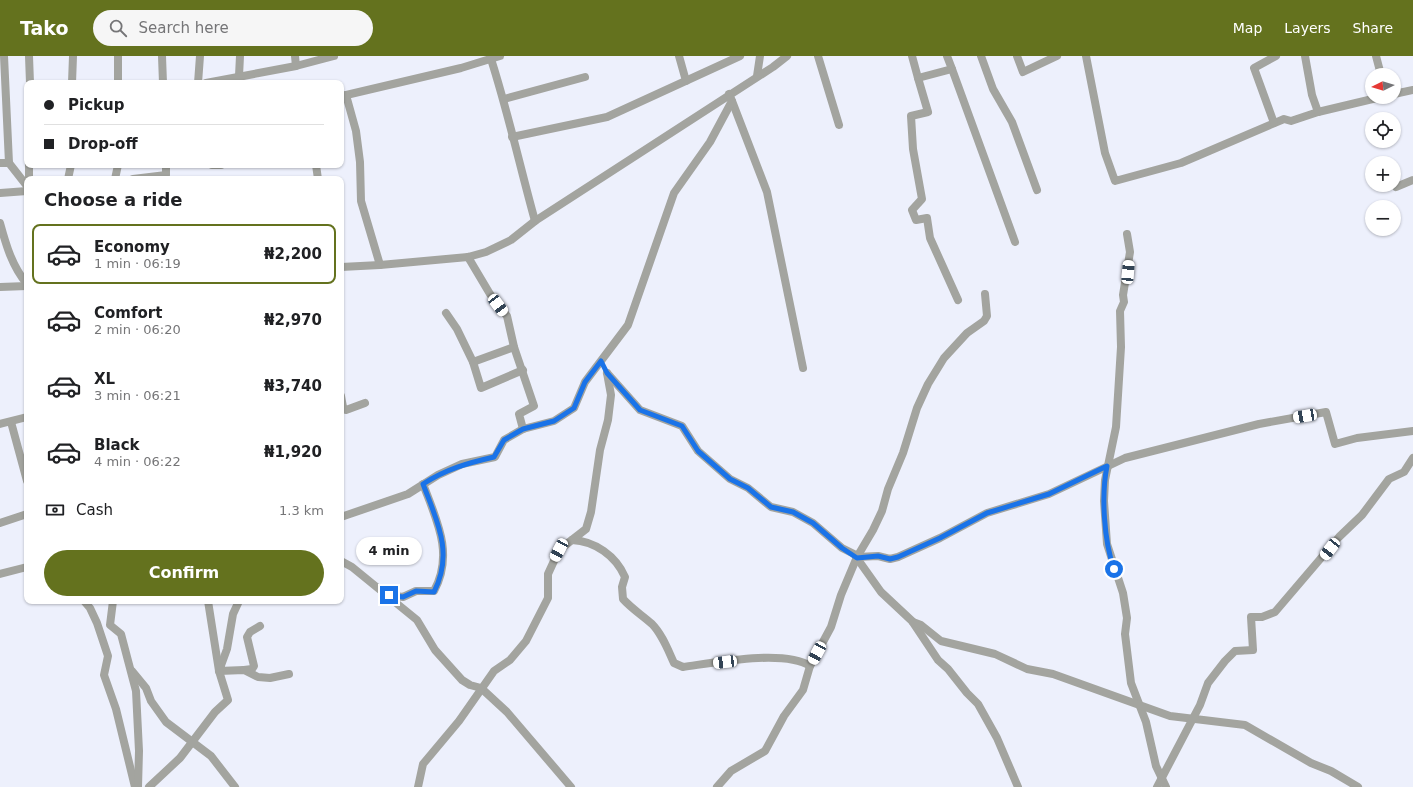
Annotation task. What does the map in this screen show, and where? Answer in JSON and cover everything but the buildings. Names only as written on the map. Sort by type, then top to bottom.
[{"type":"street","points":[[4,56],[9,163],[24,182]]},
{"type":"street","points":[[29,56],[30,80]]},
{"type":"street","points":[[72,80],[73,56]]},
{"type":"street","points":[[118,56],[118,80]]},
{"type":"street","points":[[162,56],[163,80]]},
{"type":"street","points":[[198,80],[200,56]]},
{"type":"street","points":[[239,76],[240,56]]},
{"type":"street","points":[[295,56],[296,66]]},
{"type":"street","points":[[220,80],[296,66],[334,56]]},
{"type":"street","points":[[344,95],[461,68],[500,56]]},
{"type":"street","points":[[679,56],[686,82]]},
{"type":"street","points":[[512,137],[607,117],[740,56]]},
{"type":"street","points":[[757,76],[760,56]]},
{"type":"street","points":[[344,267],[468,257],[486,252],[511,240],[535,221],[670,134],[731,98],[757,76],[773,68],[787,56]]},
{"type":"street","points":[[818,56],[839,125]]},
{"type":"street","points":[[912,56],[928,112],[911,116],[914,149],[922,199],[912,210],[916,220],[927,218],[930,238],[948,274],[958,300]]},
{"type":"street","points":[[947,56],[1015,242]]},
{"type":"street","points":[[981,56],[993,89],[1012,122],[1037,190]]},
{"type":"street","points":[[1017,56],[1023,72],[1057,56]]},
{"type":"street","points":[[1086,56],[1105,153],[1115,181],[1180,163],[1284,118],[1291,121],[1318,112],[1365,101]]},
{"type":"street","points":[[1274,123],[1254,68],[1276,56]]},
{"type":"street","points":[[1305,56],[1312,95],[1318,112]]},
{"type":"street","points":[[1376,56],[1379,68]]},
{"type":"street","points":[[491,59],[504,100],[512,137],[535,221]]},
{"type":"street","points":[[918,78],[952,69]]},
{"type":"street","points":[[504,100],[585,77]]},
{"type":"street","points":[[1401,93],[1413,90]]},
{"type":"street","points":[[344,98],[356,131],[360,162],[361,201],[380,265]]},
{"type":"street","points":[[344,516],[408,494],[438,475],[462,464],[494,457],[504,440],[523,429],[554,421],[574,408],[585,382],[628,325],[674,193],[710,142],[731,98]]},
{"type":"street","points":[[731,98],[767,192],[803,368]]},
{"type":"street","points":[[0,163],[9,163]]},
{"type":"street","points":[[1401,185],[1413,180]]},
{"type":"street","points":[[0,193],[24,191]]},
{"type":"street","points":[[0,223],[12,261],[24,281]]},
{"type":"street","points":[[1127,234],[1130,252],[1123,295],[1124,302],[1120,312],[1121,347],[1116,427],[1107,466],[1104,501],[1107,544],[1123,593],[1127,618],[1125,634],[1132,683],[1146,722],[1147,733],[1154,753],[1156,766],[1166,787]]},
{"type":"street","points":[[468,257],[490,294],[507,316],[514,347],[534,406],[519,414],[523,429]]},
{"type":"street","points":[[0,287],[24,285]]},
{"type":"street","points":[[717,787],[731,771],[765,750],[784,716],[803,690],[810,666],[831,627],[841,595],[857,558],[882,511],[888,489],[903,453],[917,408],[928,384],[944,358],[967,333],[984,321],[987,316],[985,294]]},
{"type":"street","points":[[446,313],[457,329],[473,362],[481,388],[523,370]]},
{"type":"street","points":[[473,362],[514,347]]},
{"type":"street","points":[[601,361],[607,373],[640,410],[682,426],[698,451],[730,479],[748,488],[771,507],[793,512],[813,523],[842,548],[857,558],[881,592],[912,621],[938,660],[948,669],[978,704],[997,738],[1018,787]]},
{"type":"street","points":[[418,787],[423,764],[459,721],[494,671],[510,660],[526,641],[548,598],[548,574],[559,550],[586,529],[600,450],[608,420],[611,395],[607,373]]},
{"type":"street","points":[[344,408],[346,410],[365,403]]},
{"type":"street","points":[[857,558],[878,556],[890,559],[898,557],[940,538],[987,513],[1049,494],[1126,458],[1259,424],[1326,412],[1335,444],[1357,438],[1413,430]]},
{"type":"street","points":[[0,424],[24,418]]},
{"type":"street","points":[[10,422],[24,471]]},
{"type":"street","points":[[1158,787],[1208,683],[1235,651],[1253,650],[1251,617],[1262,617],[1275,612],[1339,537],[1362,515],[1389,479],[1404,472],[1413,458]]},
{"type":"street","points":[[389,595],[403,597],[416,591],[434,592],[441,579],[444,557],[440,530],[423,484]]},
{"type":"street","points":[[0,523],[24,515]]},
{"type":"street","points":[[572,540],[583,541],[601,549],[620,566],[625,577],[622,586],[623,599],[632,609],[652,625],[665,643],[674,663],[682,667],[766,658],[802,661],[810,666]]},
{"type":"street","points":[[344,563],[352,567],[374,587],[389,595],[417,620],[435,650],[462,680],[470,685],[481,688],[507,712],[571,787]]},
{"type":"street","points":[[0,574],[24,568]]},
{"type":"street","points":[[87,604],[97,623],[108,656],[104,675],[116,709],[135,787]]},
{"type":"street","points":[[114,604],[110,625],[121,634],[136,691],[139,751],[138,787]]},
{"type":"street","points":[[149,787],[194,742],[215,712],[228,700],[219,671],[208,604]]},
{"type":"street","points":[[219,671],[227,649],[233,614],[238,604]]},
{"type":"street","points":[[912,621],[921,625],[941,641],[989,652],[1027,669],[1052,674],[1170,716],[1245,724],[1311,763],[1331,771],[1358,787]]},
{"type":"street","points":[[219,671],[252,669],[254,666],[247,637],[250,632],[260,626]]},
{"type":"street","points":[[130,668],[146,688],[151,701],[166,722],[180,734],[188,737],[211,756],[235,787]]},
{"type":"street","points":[[244,670],[258,677],[270,678],[290,674]]},
{"type":"route","points":[[389,595],[403,597],[416,591],[434,592],[441,579],[444,557],[440,530],[423,484],[462,464],[494,457],[504,440],[523,429],[554,421],[574,408],[585,382],[601,361],[607,373],[621,388],[629,400],[640,410],[682,426],[698,451],[730,479],[737,484],[748,488],[753,494],[771,507],[793,512],[813,523],[842,548],[854,554],[857,558],[878,556],[890,559],[898,557],[940,538],[987,513],[1018,503],[1031,501],[1049,494],[1107,466],[1104,480],[1104,501],[1107,544],[1114,569]]}]
